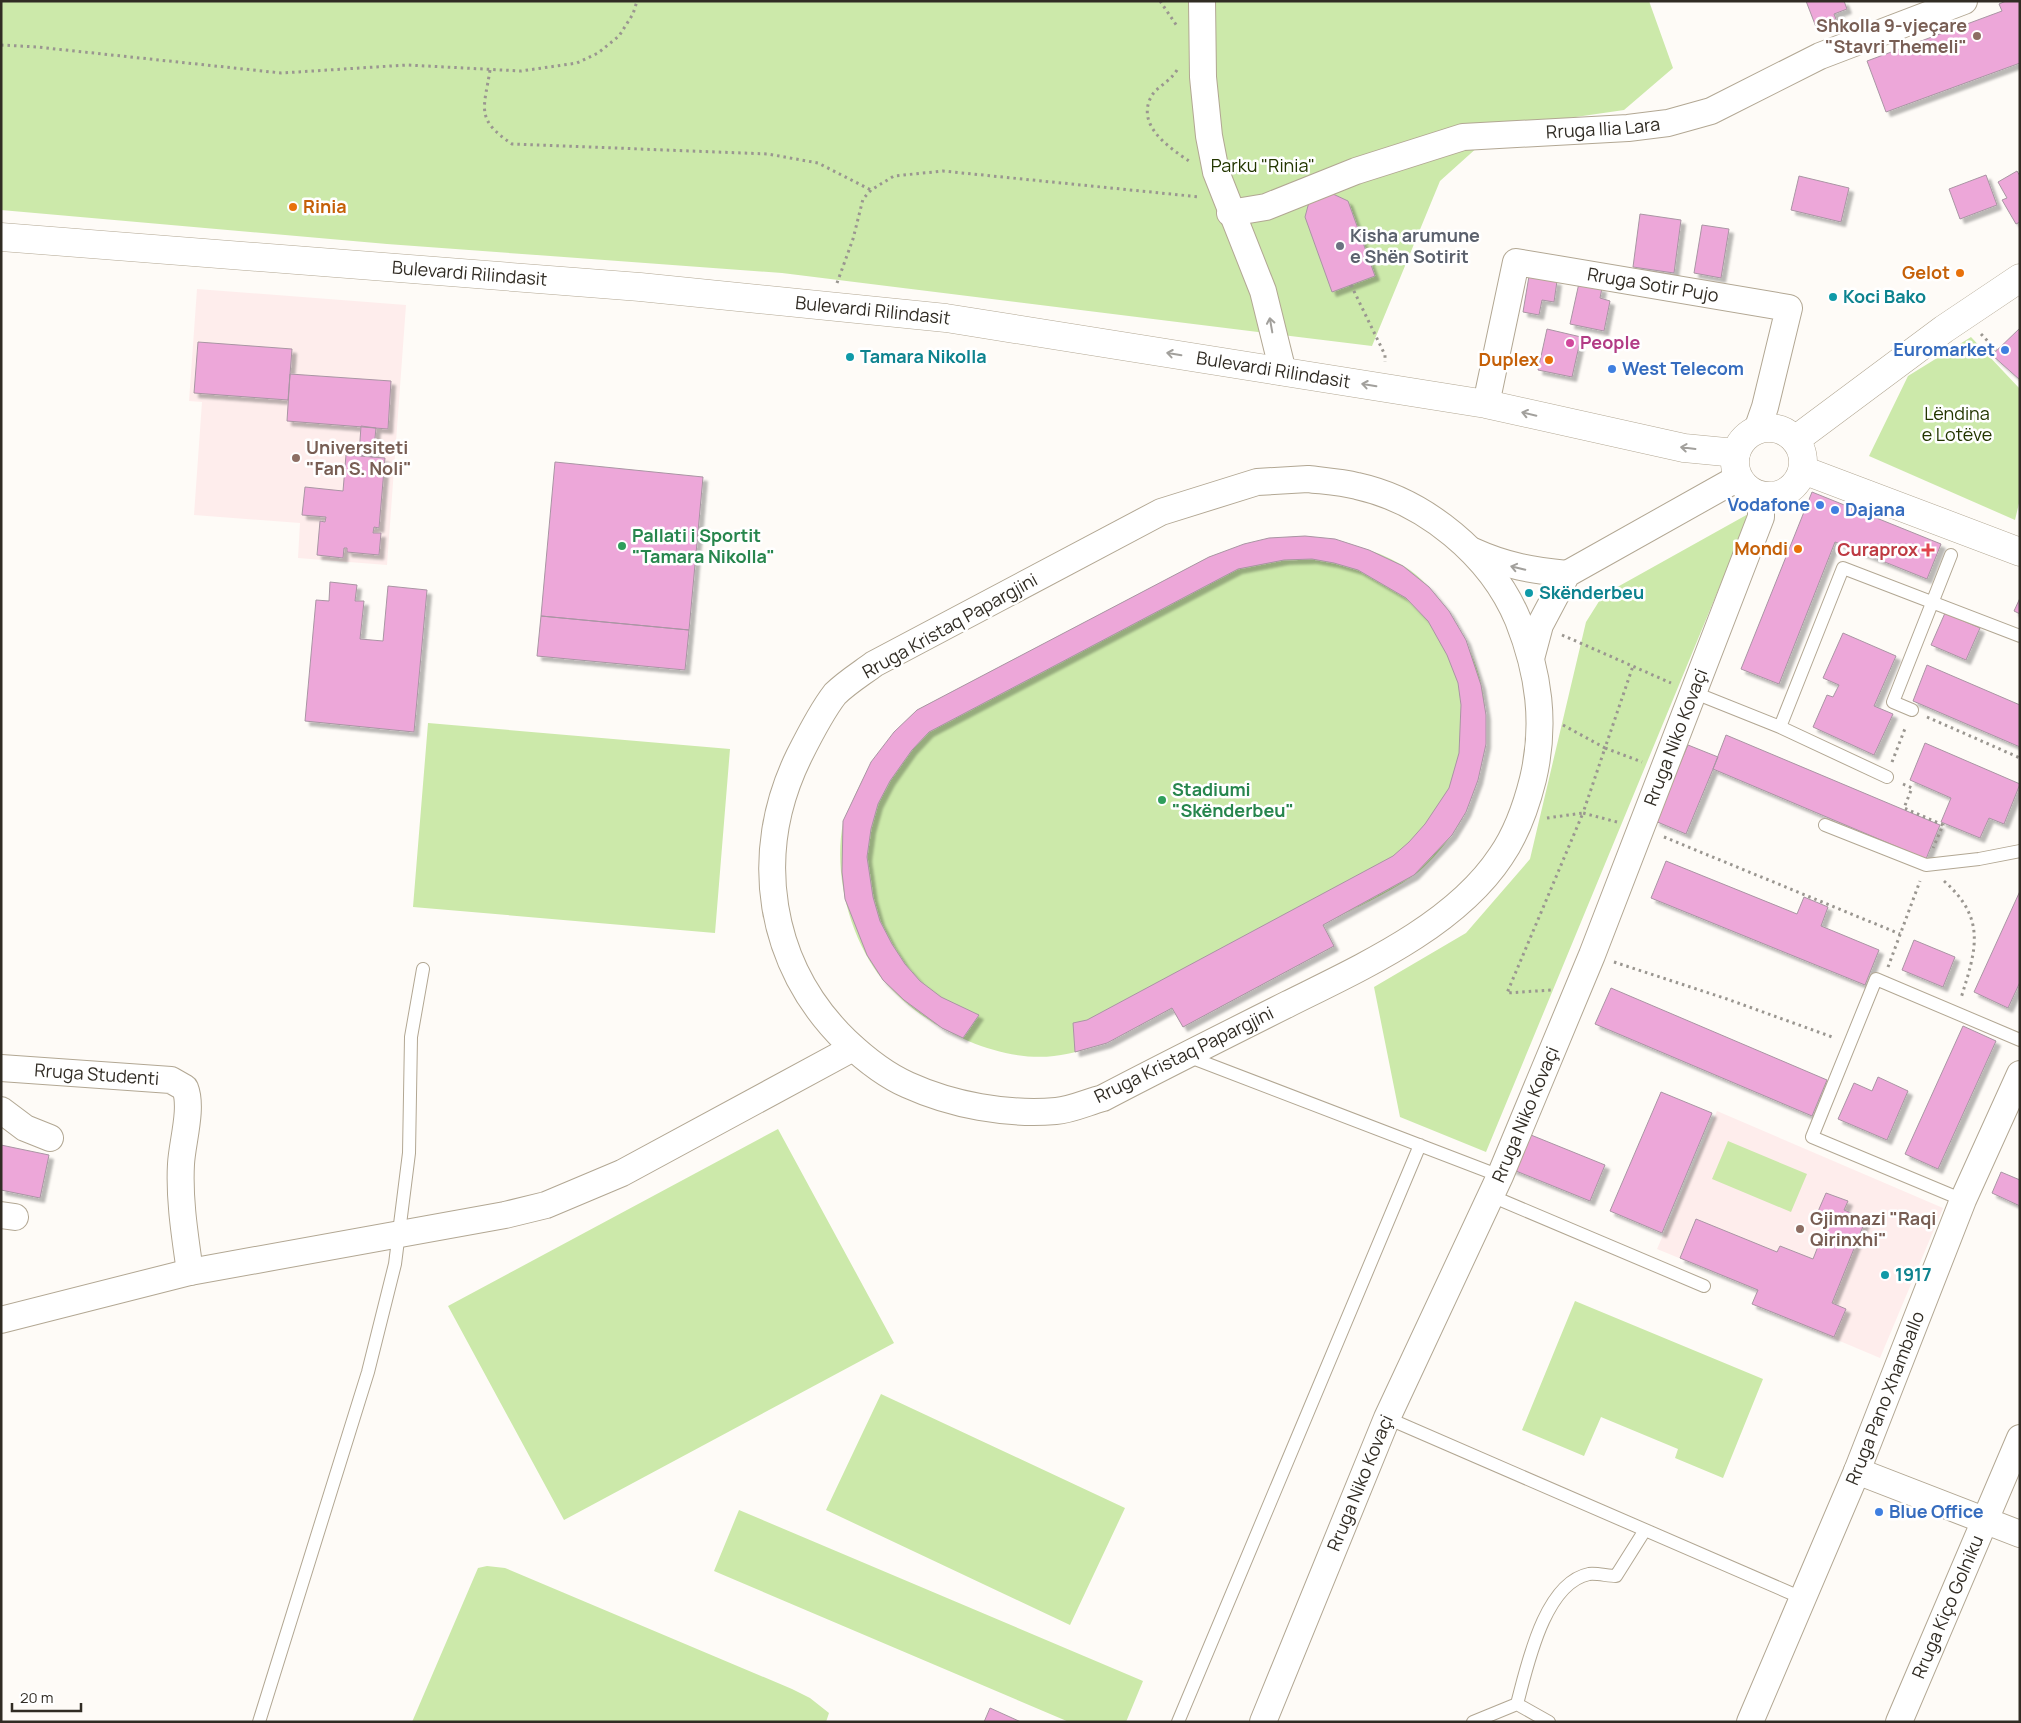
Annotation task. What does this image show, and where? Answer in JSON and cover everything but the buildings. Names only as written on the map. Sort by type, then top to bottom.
[{"type":"main road","name":"Bulevardi Rilindasit","points":[[1,236],[640,287],[946,318],[1486,404],[1684,448],[1737,465]]},
{"type":"main road","points":[[1795,440],[1944,329],[2020,278]]},
{"type":"main road","points":[[1777,429],[1795,440],[1803,459],[1803,470],[1799,480],[1787,491],[1772,497],[1761,496],[1751,491],[1737,465],[1741,443],[1757,430],[1777,429]]},
{"type":"main road","points":[[1803,470],[2020,552]]},
{"type":"street","points":[[1202,1],[1202,78],[1209,136],[1216,172],[1230,213],[1263,291],[1284,372]]},
{"type":"street","name":"Rruga Ilia Lara","points":[[1230,213],[1266,206],[1356,171],[1463,137],[1668,124],[1711,111],[1820,56],[1964,1]]},
{"type":"street","name":"Rruga Sotir Pujo","points":[[1486,404],[1516,262],[1789,308],[1765,407],[1757,430]]},
{"type":"street","points":[[1566,574],[1737,465]]},
{"type":"street","name":"Rruga Kristaq Papargjini","points":[[1308,479],[1358,486],[1405,504],[1448,530],[1470,549],[1485,566],[1513,608],[1532,655],[1540,712],[1539,756],[1520,821],[1501,857],[1473,890],[1434,922],[1383,956],[1103,1098],[1057,1111],[1004,1110],[954,1102],[906,1085],[864,1058],[827,1023],[799,981],[780,934],[771,884],[773,833],[785,784],[808,739],[836,694],[874,664],[1162,512],[1257,482],[1308,479]]},
{"type":"street","name":"Rruga Niko Kovaçi","points":[[1270,1719],[1387,1418],[1494,1185],[1592,955],[1762,517],[1761,496]]},
{"type":"street","name":"Rruga Kristaq Papargjini","points":[[1470,549],[1501,563],[1528,570],[1566,574],[1540,625],[1532,655]]},
{"type":"street","points":[[1,1320],[190,1272],[505,1215],[546,1205],[584,1191],[622,1173],[853,1048]]},
{"type":"street","name":"Rruga Studenti","points":[[1,1068],[172,1080],[185,1088],[188,1100],[180,1165],[181,1207],[190,1272]]},
{"type":"street","name":"Rruga Pano Xhamballo","points":[[1750,1722],[1857,1471],[1963,1200],[2020,1074]]},
{"type":"street","points":[[1,1110],[25,1128],[50,1138]]},
{"type":"street","name":"Rruga Kiço Golniku","points":[[1899,1722],[2020,1438]]},
{"type":"street","points":[[1857,1471],[1875,1480],[2020,1534]]},
{"type":"lane","points":[[1912,710],[1893,702],[1951,555]]},
{"type":"lane","points":[[1780,727],[1843,568],[2020,636]]},
{"type":"lane","points":[[1694,693],[1780,727],[1887,777]]},
{"type":"lane","points":[[1825,825],[1926,865],[2020,852]]},
{"type":"lane","points":[[259,1722],[368,1372],[395,1264],[409,1153],[411,1037],[423,969]]},
{"type":"lane","points":[[1963,1200],[1812,1137],[1876,979],[2020,1040]]},
{"type":"lane","points":[[1186,1055],[1420,1145],[1494,1185],[1704,1286]]},
{"type":"lane","points":[[1178,1722],[1420,1145]]},
{"type":"lane","points":[[1387,1418],[1802,1598]]},
{"type":"lane","points":[[1517,1704],[1541,1625],[1565,1586],[1589,1574],[1616,1576],[1645,1530]]},
{"type":"lane","points":[[1474,1722],[1517,1704]]},
{"type":"lane","points":[[1517,1704],[1549,1722]]},
{"type":"path","points":[[1,45],[37,46],[281,73],[407,65],[521,72],[577,64],[598,53],[619,36],[633,14],[637,1]]},
{"type":"path","points":[[1160,1],[1180,30]]},
{"type":"path","points":[[1182,63],[1171,80],[1156,90],[1150,98],[1148,113],[1152,127],[1161,141],[1191,162]]},
{"type":"path","points":[[490,70],[483,113],[494,132],[512,144],[768,154],[818,163],[871,190]]},
{"type":"path","points":[[829,307],[853,239],[863,199],[871,190],[894,176],[942,171],[1205,197],[1201,188]]},
{"type":"path","points":[[1351,285],[1385,355],[1386,388]]},
{"type":"path","points":[[1981,336],[1996,351]]},
{"type":"path","points":[[1540,625],[1694,693]]},
{"type":"path","points":[[1577,989],[1506,993],[1582,813],[1633,666]]},
{"type":"path","points":[[1887,777],[1912,710],[2020,758]]},
{"type":"path","points":[[1540,712],[1605,748],[1664,770]]},
{"type":"path","points":[[1520,821],[1582,813],[1640,828],[1900,934]]},
{"type":"path","points":[[1926,865],[1958,893],[1975,929],[1975,952],[1956,1013]]},
{"type":"path","points":[[1592,955],[1727,999],[1851,1044]]},
{"type":"shaded area","name":"Universiteti \"Fan S. Noli\"","points":[[197,289],[406,305],[387,565],[298,558],[300,523],[194,515],[202,402],[189,401]]},
{"type":"shaded area","name":"Gjimnazi \"Raqi Qirinxhi\"","points":[[1717,1111],[1943,1208],[1880,1358],[1752,1304],[1757,1290],[1657,1249]]},
{"type":"green space","name":"Parku \"Rinia\"","points":[[1,1],[1649,1],[1673,68],[1624,110],[1499,128],[1440,181],[1372,346],[782,273],[387,244],[1,210]]},
{"type":"green space","name":"Lëndina e Lotëve","points":[[1971,337],[2020,389],[2020,499],[2015,520],[1869,456],[1908,376]]},
{"type":"green space","points":[[1750,513],[1486,1152],[1400,1117],[1374,987],[1466,933],[1530,859],[1586,622],[1603,595]]},
{"type":"green space","name":"Stadiumi \"Skënderbeu\"","points":[[1305,536],[1355,546],[1379,554],[1402,565],[1418,577],[1434,593],[1461,632],[1471,653],[1484,696],[1485,720],[1480,758],[1476,781],[1465,814],[1439,851],[1413,876],[1380,896],[1323,925],[1334,946],[1183,1027],[1172,1008],[1130,1031],[1101,1044],[1054,1056],[1031,1057],[984,1047],[961,1038],[917,1012],[883,980],[871,964],[861,945],[847,906],[840,864],[840,843],[846,815],[864,776],[888,741],[917,710],[1209,557],[1256,542]]},
{"type":"green space","points":[[428,723],[730,749],[715,933],[413,907]]},
{"type":"green space","points":[[778,1129],[894,1343],[564,1520],[448,1306]]},
{"type":"green space","points":[[1728,1141],[1807,1174],[1791,1212],[1712,1179]]},
{"type":"green space","points":[[1575,1301],[1763,1379],[1723,1478],[1675,1458],[1678,1449],[1601,1417],[1584,1456],[1522,1430]]},
{"type":"green space","points":[[881,1394],[1125,1508],[1070,1625],[826,1510]]},
{"type":"green space","points":[[739,1510],[1143,1681],[1126,1722],[1069,1722],[714,1571]]},
{"type":"green space","points":[[487,1566],[505,1568],[792,1689],[810,1698],[829,1713],[826,1722],[412,1722],[478,1568]]},
{"type":"place","name":"Shkolla 9-vjeçare \"Stavri Themeli\"","points":[[1977,36]]},
{"type":"place","name":"Rinia","points":[[293,207]]},
{"type":"place","name":"Kisha arumune e Shën Sotirit","points":[[1340,246]]},
{"type":"place","name":"Gelot","points":[[1960,273]]},
{"type":"place","name":"Koci Bako","points":[[1833,297]]},
{"type":"place","name":"People","points":[[1570,343]]},
{"type":"place","name":"Euromarket","points":[[2005,350]]},
{"type":"place","name":"Tamara Nikolla","points":[[850,357]]},
{"type":"place","name":"Duplex","points":[[1549,360]]},
{"type":"place","name":"West Telecom","points":[[1612,369]]},
{"type":"place","name":"Universiteti \"Fan S. Noli\"","points":[[296,458]]},
{"type":"place","name":"Vodafone","points":[[1820,505]]},
{"type":"place","name":"Dajana","points":[[1835,510]]},
{"type":"place","name":"Pallati i Sportit \"Tamara Nikolla\"","points":[[622,546]]},
{"type":"place","name":"Mondi","points":[[1798,549]]},
{"type":"place","name":"Curaprox","points":[[1928,550]]},
{"type":"place","name":"Skënderbeu","points":[[1529,593]]},
{"type":"place","name":"Stadiumi \"Skënderbeu\"","points":[[1162,800]]},
{"type":"place","name":"Gjimnazi \"Raqi Qirinxhi\"","points":[[1800,1229]]},
{"type":"place","name":"1917","points":[[1885,1275]]},
{"type":"place","name":"Blue Office","points":[[1879,1512]]}]
